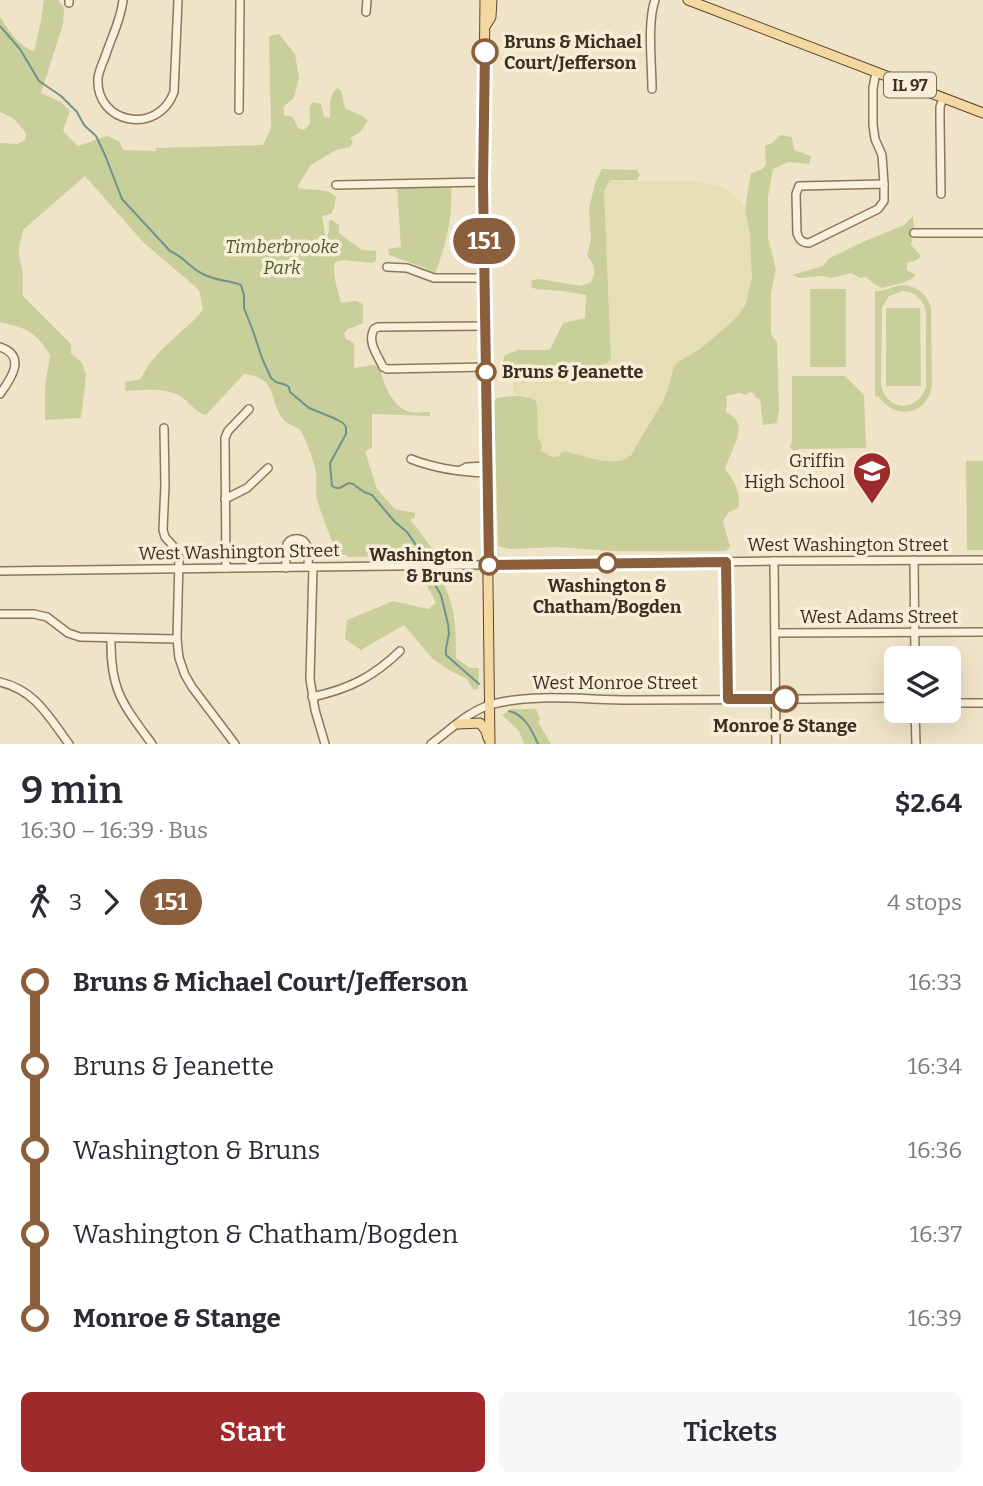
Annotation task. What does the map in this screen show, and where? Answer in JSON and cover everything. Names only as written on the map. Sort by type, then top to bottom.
[{"type":"main road","points":[[485,0],[483,183],[490,744]]},
{"type":"main road","points":[[485,27],[491,18],[492,0]]},
{"type":"main road","name":"IL 97","points":[[688,0],[983,113]]},
{"type":"main road","points":[[458,724],[481,724],[490,744]]},
{"type":"street","points":[[123,0],[119,19],[98,76],[99,87],[105,103],[114,113],[138,120],[159,113],[167,106],[174,92],[178,0]]},
{"type":"street","points":[[239,110],[240,0]]},
{"type":"street","points":[[366,12],[367,0]]},
{"type":"street","points":[[652,89],[652,24],[655,0]]},
{"type":"street","points":[[877,72],[873,88],[873,125],[883,160],[884,184],[884,201],[878,209],[808,243],[799,239],[796,194],[799,186],[884,184]]},
{"type":"street","points":[[941,194],[940,107],[943,98]]},
{"type":"street","points":[[337,185],[483,183]]},
{"type":"street","points":[[914,233],[983,233]]},
{"type":"street","points":[[387,267],[407,268],[438,278],[484,278]]},
{"type":"street","points":[[485,326],[378,327],[372,332],[371,343],[383,367],[392,370],[486,366]]},
{"type":"street","points":[[0,346],[13,354],[14,373],[1,394]]},
{"type":"street","points":[[226,568],[225,438],[228,431],[249,409]]},
{"type":"street","points":[[164,428],[163,530],[177,552],[179,658],[185,675],[235,744]]},
{"type":"street","points":[[411,459],[435,467],[467,472],[487,469]]},
{"type":"street","points":[[225,499],[247,488],[268,468]]},
{"type":"street","points":[[286,568],[287,545],[296,539],[304,541],[308,548],[310,567],[310,679],[325,744]]},
{"type":"street","name":"West Washington Street","points":[[0,571],[983,560]]},
{"type":"street","points":[[774,561],[776,744]]},
{"type":"street","points":[[914,561],[915,646]]},
{"type":"street","points":[[726,562],[728,699]]},
{"type":"street","points":[[0,614],[47,617],[63,630],[80,637],[177,639]]},
{"type":"street","name":"West Adams Street","points":[[775,633],[983,632]]},
{"type":"street","points":[[111,638],[111,669],[118,691],[125,707],[152,744]]},
{"type":"street","points":[[312,697],[360,682],[400,651]]},
{"type":"street","points":[[0,682],[29,694],[69,744]]},
{"type":"street","name":"West Monroe Street","points":[[430,744],[490,705],[511,700],[884,698]]},
{"type":"street","points":[[961,703],[983,703]]},
{"type":"street","points":[[915,723],[916,744]]},
{"type":"shaded area","points":[[610,180],[700,182],[720,186],[729,191],[742,203],[748,218],[751,289],[738,316],[700,349],[674,366],[663,401],[635,449],[626,459],[609,461],[568,452],[553,457],[541,452],[537,405],[526,396],[513,392],[513,378],[517,371],[534,366],[601,365],[611,347],[604,191]]},
{"type":"green space","name":"Timberbrooke Park","points":[[44,0],[58,0],[64,8],[63,24],[41,93],[61,102],[70,111],[63,131],[78,146],[107,136],[119,141],[123,150],[157,151],[155,148],[263,145],[271,128],[269,36],[279,34],[295,54],[299,78],[294,98],[284,106],[284,115],[293,117],[298,128],[304,130],[310,123],[310,106],[313,102],[321,104],[324,117],[330,118],[331,98],[337,88],[341,91],[345,108],[368,121],[359,133],[350,138],[353,142],[350,147],[336,150],[311,165],[298,188],[323,191],[336,197],[331,214],[322,216],[325,235],[327,236],[329,231],[329,221],[332,220],[339,225],[339,233],[362,250],[376,251],[376,260],[373,263],[343,260],[335,262],[334,267],[341,303],[356,301],[363,304],[363,323],[344,333],[346,339],[354,343],[354,368],[373,365],[380,367],[392,398],[401,408],[415,413],[430,412],[430,416],[372,414],[372,448],[365,451],[377,489],[395,509],[415,513],[415,517],[410,520],[438,555],[337,555],[317,499],[316,472],[305,439],[299,429],[283,419],[268,385],[263,380],[244,374],[206,415],[176,394],[155,390],[126,391],[125,382],[141,379],[161,350],[203,310],[199,290],[143,242],[85,176],[23,230],[20,245],[23,296],[71,344],[71,353],[82,363],[86,375],[81,418],[45,420],[45,388],[50,355],[29,332],[0,322],[0,143],[17,144],[25,140],[26,133],[13,118],[0,112],[0,17],[19,41],[34,51]]},
{"type":"green space","points":[[780,135],[792,137],[794,150],[811,156],[809,164],[788,162],[773,169],[768,197],[768,238],[776,269],[771,292],[771,334],[777,342],[779,409],[777,423],[763,425],[760,399],[754,394],[751,392],[726,396],[726,412],[734,417],[739,431],[725,470],[734,483],[739,498],[738,508],[728,513],[723,522],[729,548],[726,551],[612,551],[558,547],[510,549],[498,546],[494,401],[497,398],[516,396],[535,400],[541,451],[552,457],[568,452],[617,461],[631,455],[663,401],[674,366],[718,334],[738,316],[746,304],[752,277],[750,235],[745,208],[751,173],[766,165],[765,146]]},
{"type":"green space","points":[[602,169],[637,170],[640,175],[637,180],[610,180],[604,191],[611,359],[601,365],[534,366],[517,371],[513,378],[504,368],[505,355],[518,350],[550,350],[563,323],[585,318],[586,295],[531,287],[532,280],[539,279],[581,286],[591,282],[594,271],[587,255],[591,240],[589,209],[595,183]]},
{"type":"green space","points":[[451,186],[448,230],[435,273],[389,255],[388,249],[401,247],[397,187]]},
{"type":"green space","points":[[913,216],[911,245],[921,256],[907,263],[907,270],[916,275],[909,280],[882,288],[866,277],[860,278],[851,273],[831,278],[800,278],[792,275],[823,266],[828,259],[904,225]]},
{"type":"green space","points":[[903,285],[920,291],[931,307],[932,385],[924,403],[918,408],[902,412],[886,405],[875,396],[875,291]],"holes":[[[903,291],[919,298],[926,313],[926,387],[916,402],[901,406],[888,399],[881,383],[882,308],[889,296]]]},
{"type":"green space","points":[[810,289],[846,289],[846,367],[810,367]]},
{"type":"green space","points":[[886,308],[920,308],[921,386],[886,386]]},
{"type":"green space","points":[[792,376],[845,376],[864,395],[866,448],[799,449],[794,452],[790,447]]},
{"type":"green space","points":[[966,461],[983,461],[983,550],[967,550]]},
{"type":"green space","points":[[425,575],[438,575],[444,585],[454,615],[456,658],[470,668],[479,668],[478,689],[473,690],[467,679],[433,659],[404,625],[361,650],[345,639],[347,620],[393,601],[428,609],[436,603],[425,582]]},
{"type":"green space","points":[[512,709],[536,709],[540,719],[538,722],[551,744],[524,744],[519,731],[502,715]]},
{"type":"waterway","points":[[0,26],[20,49],[39,81],[61,96],[96,136],[122,199],[170,251],[203,274],[241,285],[244,308],[271,378],[289,387],[290,392],[309,408],[336,419],[346,427],[346,434],[330,463],[332,486],[339,488],[349,483],[372,495],[407,532],[420,555]]},
{"type":"waterway","points":[[429,575],[441,595],[448,624],[446,655],[479,684]]},
{"type":"waterway","points":[[509,711],[524,720],[538,744]]},
{"type":"bus line","name":"151","points":[[485,52],[483,183],[489,565],[726,562],[728,699],[785,699]]},
{"type":"place","name":"Bruns & Michael Court/Jefferson","points":[[485,52]]},
{"type":"place","name":"Bruns & Jeanette","points":[[486,372]]},
{"type":"place","name":"Griffin High School","points":[[872,505]]},
{"type":"place","name":"Washington & Chatham/Bogden","points":[[607,563]]},
{"type":"place","name":"Washington & Bruns","points":[[489,565]]},
{"type":"place","name":"Monroe & Stange","points":[[785,699]]}]
